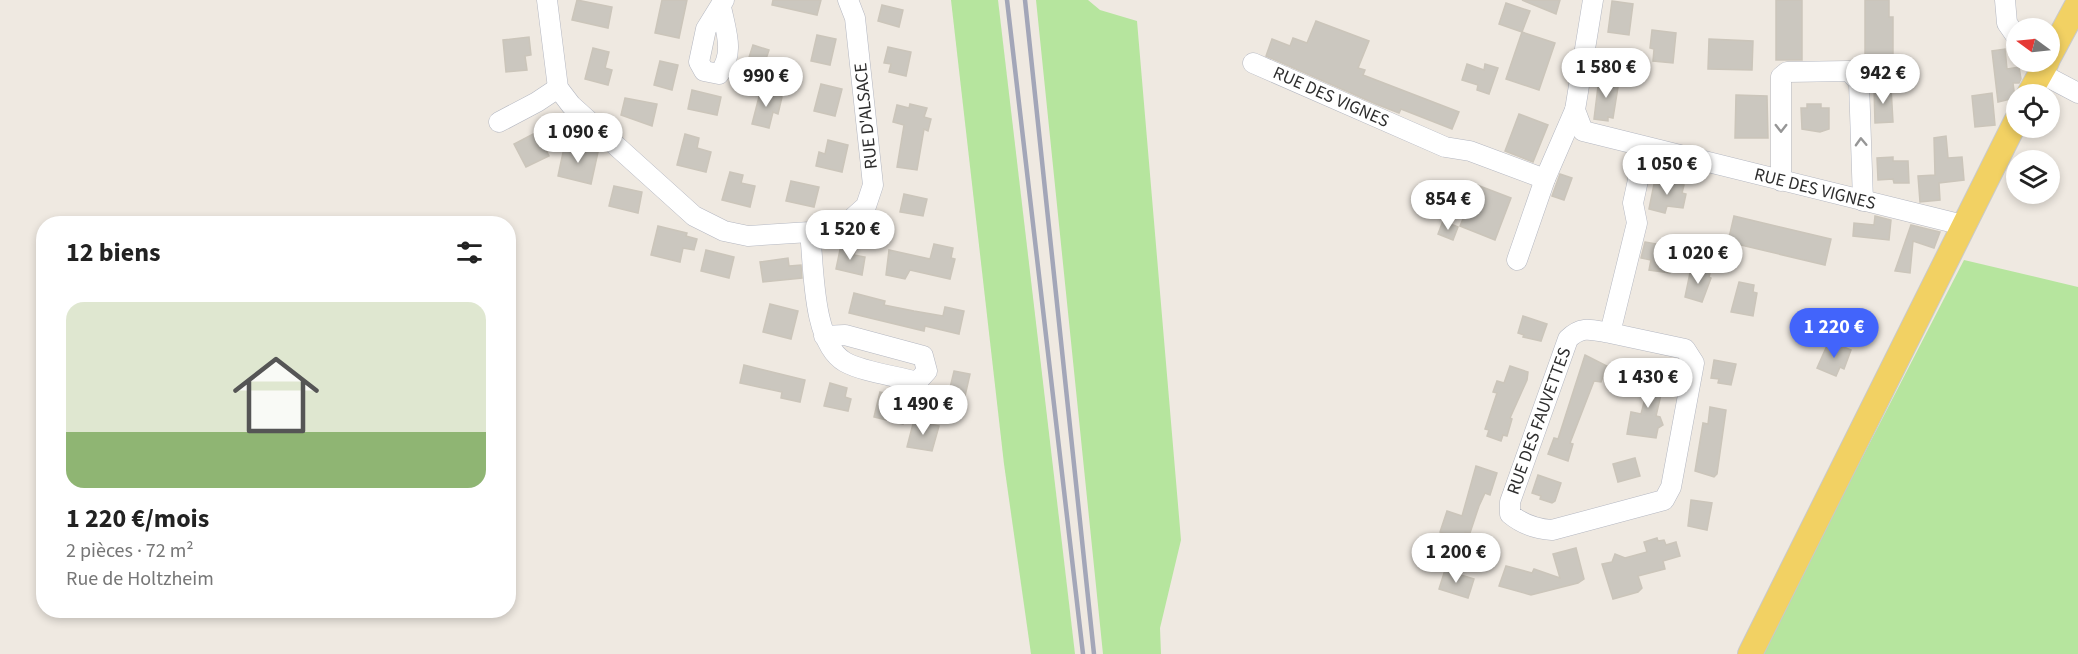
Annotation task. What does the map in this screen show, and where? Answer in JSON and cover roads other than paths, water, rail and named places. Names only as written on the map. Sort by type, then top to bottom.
[{"type":"main road","points":[[2060,37],[2078,3]]},
{"type":"main road","points":[[1750,654],[2007,138]]},
{"type":"street","points":[[499,122],[537,102],[558,87],[547,0]]},
{"type":"street","name":"RUE D'ALSACE","points":[[558,87],[572,105],[694,216],[724,231],[748,236],[810,232],[847,223],[866,206],[873,185],[855,18],[848,0]]},
{"type":"street","points":[[1516,260],[1545,179],[1575,110],[1593,0]]},
{"type":"street","points":[[2005,0],[2007,18]]},
{"type":"street","name":"RUE DES VIGNES","points":[[1253,63],[1445,147],[1470,151],[1545,179]]},
{"type":"street","points":[[1781,181],[1781,77],[1787,72],[1849,71],[1859,82],[1863,201]]},
{"type":"street","points":[[2041,72],[2078,93]]},
{"type":"street","name":"RUE DES VIGNES","points":[[1575,110],[1582,130],[1645,148],[1963,225]]},
{"type":"street","points":[[1610,333],[1637,223],[1633,203],[1645,148]]},
{"type":"street","points":[[810,232],[818,309],[824,336]]},
{"type":"street","name":"RUE DES FAUVETTES","points":[[1584,328],[1610,333],[1685,349],[1694,363],[1671,487],[1664,500],[1552,530],[1541,530],[1518,521],[1510,514],[1510,502],[1568,339],[1576,330],[1584,328]]},
{"type":"railway","points":[[1007,0],[1083,654]]},
{"type":"railway","points":[[1025,0],[1094,654]]}]
